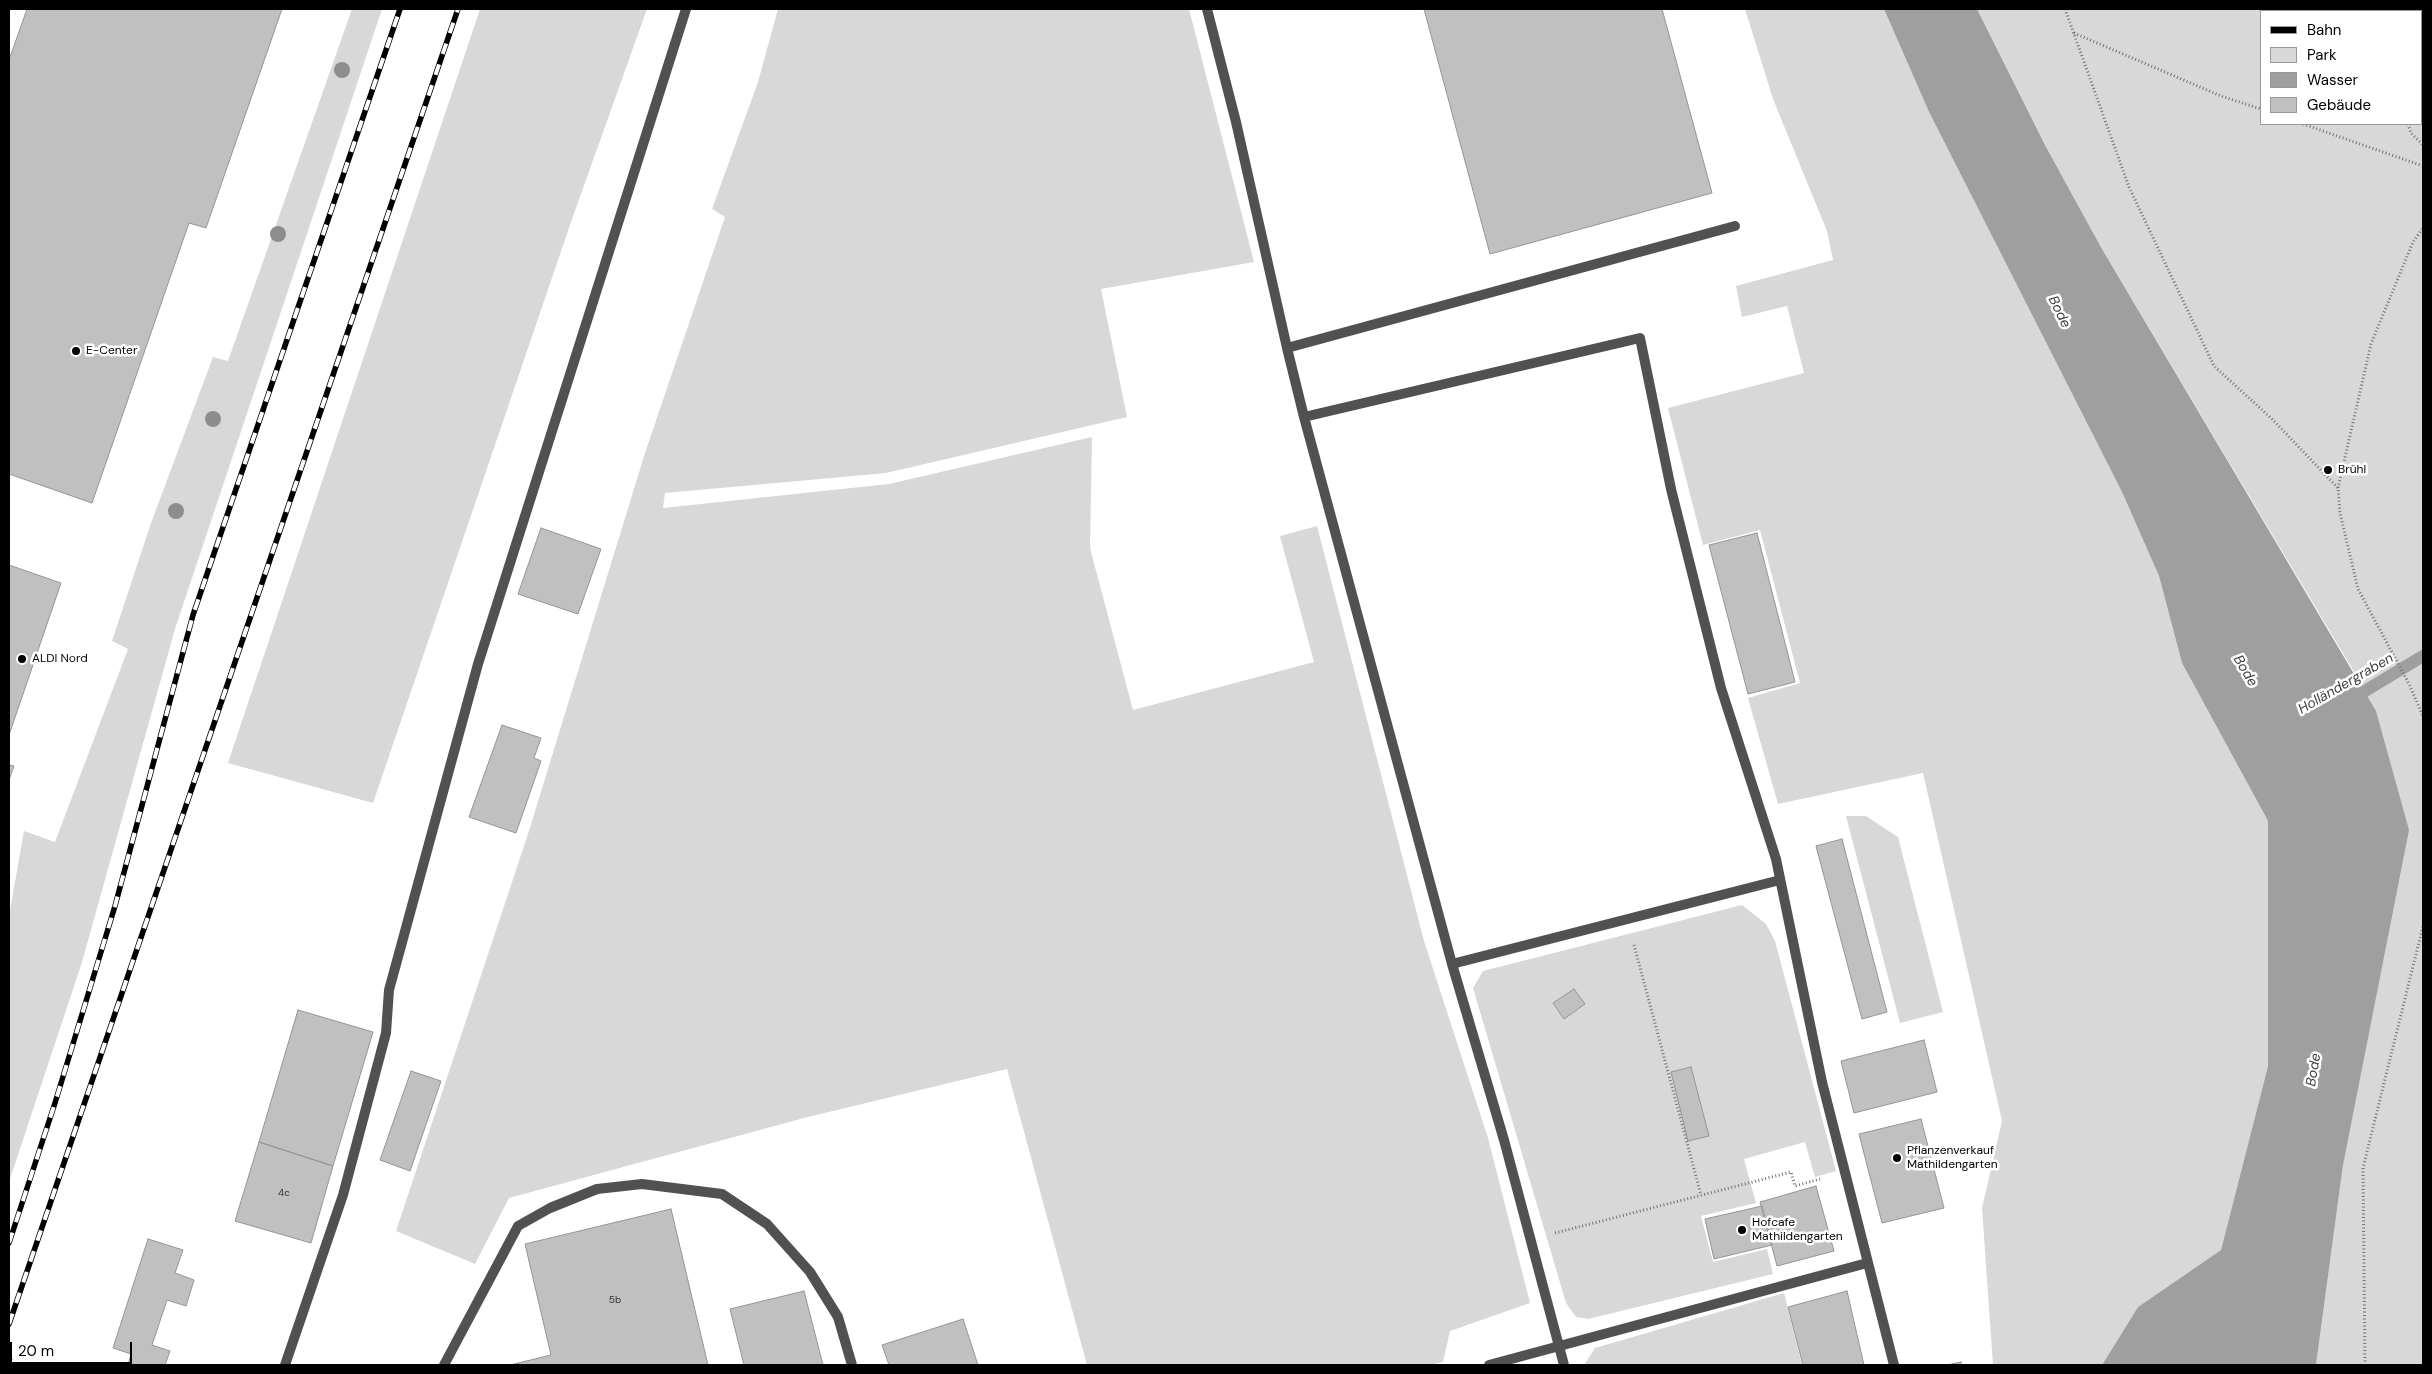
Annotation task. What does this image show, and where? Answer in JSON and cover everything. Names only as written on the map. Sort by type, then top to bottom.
[{"type":"lane","points":[[285,1365],[345,1185],[386,1033],[389,990],[478,664],[686,9]]},
{"type":"lane","points":[[1207,9],[1238,131],[1304,417],[1452,964],[1504,1140],[1564,1365]]},
{"type":"lane","points":[[1287,348],[1735,226]]},
{"type":"lane","points":[[1304,417],[1640,338],[1671,489],[1721,688],[1776,860],[1822,1082],[1894,1365]]},
{"type":"lane","points":[[1452,964],[1780,880]]},
{"type":"lane","points":[[444,1365],[518,1226],[550,1208],[597,1190],[642,1184],[722,1194],[767,1224],[810,1272],[838,1317],[852,1365]]},
{"type":"lane","points":[[1489,1365],[1867,1263]]},
{"type":"path","points":[[2065,9],[2129,187],[2214,366],[2272,419],[2338,488]]},
{"type":"path","points":[[2074,33],[2221,96],[2260,110]]},
{"type":"path","points":[[2306,125],[2423,166]]},
{"type":"path","points":[[2408,125],[2412,133],[2423,145]]},
{"type":"path","points":[[2423,228],[2413,242],[2371,344],[2338,488],[2340,513],[2358,589],[2409,684],[2423,716]]},
{"type":"path","points":[[1627,919],[1701,1195]]},
{"type":"path","points":[[2365,1365],[2363,1168],[2423,926]]},
{"type":"path","points":[[1530,1240],[1791,1172],[1794,1186],[1845,1173]]},
{"type":"path","points":[[9,1357],[15,1365]]},
{"type":"green space","points":[[352,9],[382,9],[175,629],[82,962],[9,1182],[9,916],[24,831],[55,842],[128,649],[112,641],[151,523],[213,357],[228,361]]},
{"type":"green space","points":[[480,9],[647,9],[571,222],[373,803],[228,763]]},
{"type":"green space","points":[[778,9],[1189,9],[1254,262],[1101,289],[1127,417],[886,473],[665,493],[663,508],[889,484],[1092,437],[1090,548],[1133,710],[1314,662],[1280,536],[1317,526],[1424,941],[1488,1138],[1530,1303],[1450,1331],[1443,1362],[1429,1365],[1087,1365],[1007,1069],[804,1118],[509,1198],[475,1264],[396,1231],[528,834],[645,453],[725,217],[712,209],[758,82]]},
{"type":"green space","points":[[1745,9],[1884,9],[1929,112],[2122,492],[2159,576],[2182,663],[2268,821],[2268,1066],[2221,1250],[2138,1307],[2102,1365],[1993,1365],[1982,1208],[2002,1121],[1923,773],[1778,804],[1748,698],[1800,683],[1760,530],[1703,545],[1668,408],[1804,373],[1787,306],[1742,317],[1736,286],[1833,260],[1827,231],[1773,99]]},
{"type":"green space","name":"Brühl","points":[[1977,9],[2423,9],[2423,1365],[2316,1365],[2343,1165],[2366,692],[2102,249],[2045,145]]},
{"type":"green space","points":[[1846,816],[1866,816],[1898,837],[1943,1012],[1900,1023]]},
{"type":"green space","points":[[1742,905],[1766,924],[1775,941],[1836,1171],[1815,1177],[1805,1142],[1744,1159],[1756,1203],[1701,1216],[1713,1262],[1767,1249],[1773,1274],[1588,1319],[1576,1317],[1566,1303],[1473,988],[1483,971]]},
{"type":"green space","points":[[1784,1293],[1802,1365],[1584,1365],[1595,1348]]},
{"type":"water","name":"Bode","points":[[1884,9],[1977,9],[2045,145],[2102,249],[2376,711],[2409,830],[2343,1165],[2316,1365],[2102,1365],[2138,1307],[2221,1250],[2268,1066],[2268,821],[2182,663],[2159,576],[2122,492],[1929,112]]},
{"type":"building","name":"E-Center","points":[[27,9],[282,9],[206,228],[189,223],[92,503],[9,474],[9,60]]},
{"type":"building","points":[[1424,9],[1662,9],[1712,193],[1490,254]]},
{"type":"building","points":[[541,528],[601,549],[578,614],[518,594]]},
{"type":"building","points":[[1757,533],[1795,682],[1748,694],[1709,545]]},
{"type":"building","name":"ALDI Nord","points":[[9,565],[61,583],[9,735]]},
{"type":"building","points":[[502,725],[541,738],[534,758],[541,761],[516,833],[469,817]]},
{"type":"building","points":[[9,765],[14,766],[9,780]]},
{"type":"building","points":[[1842,839],[1887,1012],[1862,1019],[1816,846]]},
{"type":"building","points":[[1574,989],[1585,1004],[1564,1019],[1553,1003]]},
{"type":"building","points":[[298,1010],[373,1032],[333,1166],[259,1142]]},
{"type":"building","points":[[1924,1040],[1937,1092],[1854,1113],[1841,1061]]},
{"type":"building","points":[[1691,1067],[1709,1136],[1688,1141],[1671,1072]]},
{"type":"building","points":[[411,1071],[441,1081],[410,1171],[380,1160]]},
{"type":"building","points":[[1921,1119],[1944,1208],[1882,1223],[1859,1134]]},
{"type":"building","points":[[259,1142],[333,1166],[311,1243],[235,1221]]},
{"type":"building","points":[[1816,1186],[1834,1251],[1777,1266],[1760,1202]]},
{"type":"building","points":[[1762,1206],[1772,1245],[1714,1259],[1705,1219]]},
{"type":"building","points":[[671,1209],[708,1365],[510,1365],[551,1355],[525,1244]]},
{"type":"building","points":[[148,1239],[183,1250],[175,1273],[194,1280],[186,1306],[167,1300],[152,1345],[170,1351],[165,1365],[128,1365],[131,1354],[113,1348]]},
{"type":"building","points":[[804,1291],[823,1365],[744,1365],[730,1309]]},
{"type":"building","points":[[1847,1291],[1864,1365],[1803,1365],[1788,1307]]},
{"type":"building","points":[[963,1319],[978,1365],[889,1365],[882,1345]]},
{"type":"building","points":[[1961,1362],[1961,1365],[1947,1365]]},
{"type":"waterway","name":"Holländergraben","points":[[2350,700],[2423,656]]},
{"type":"railway","points":[[9,1243],[55,1103],[115,906],[193,615],[400,9]]},
{"type":"railway","points":[[9,1324],[458,9]]},
{"type":"place","name":"E-Center","points":[[76,351]]},
{"type":"place","name":"Brühl","points":[[2328,470]]},
{"type":"place","name":"ALDI Nord","points":[[22,659]]},
{"type":"place","name":"Pflanzenverkauf Mathildengarten","points":[[1897,1158]]},
{"type":"place","name":"Hofcafe Mathildengarten","points":[[1742,1230]]}]
